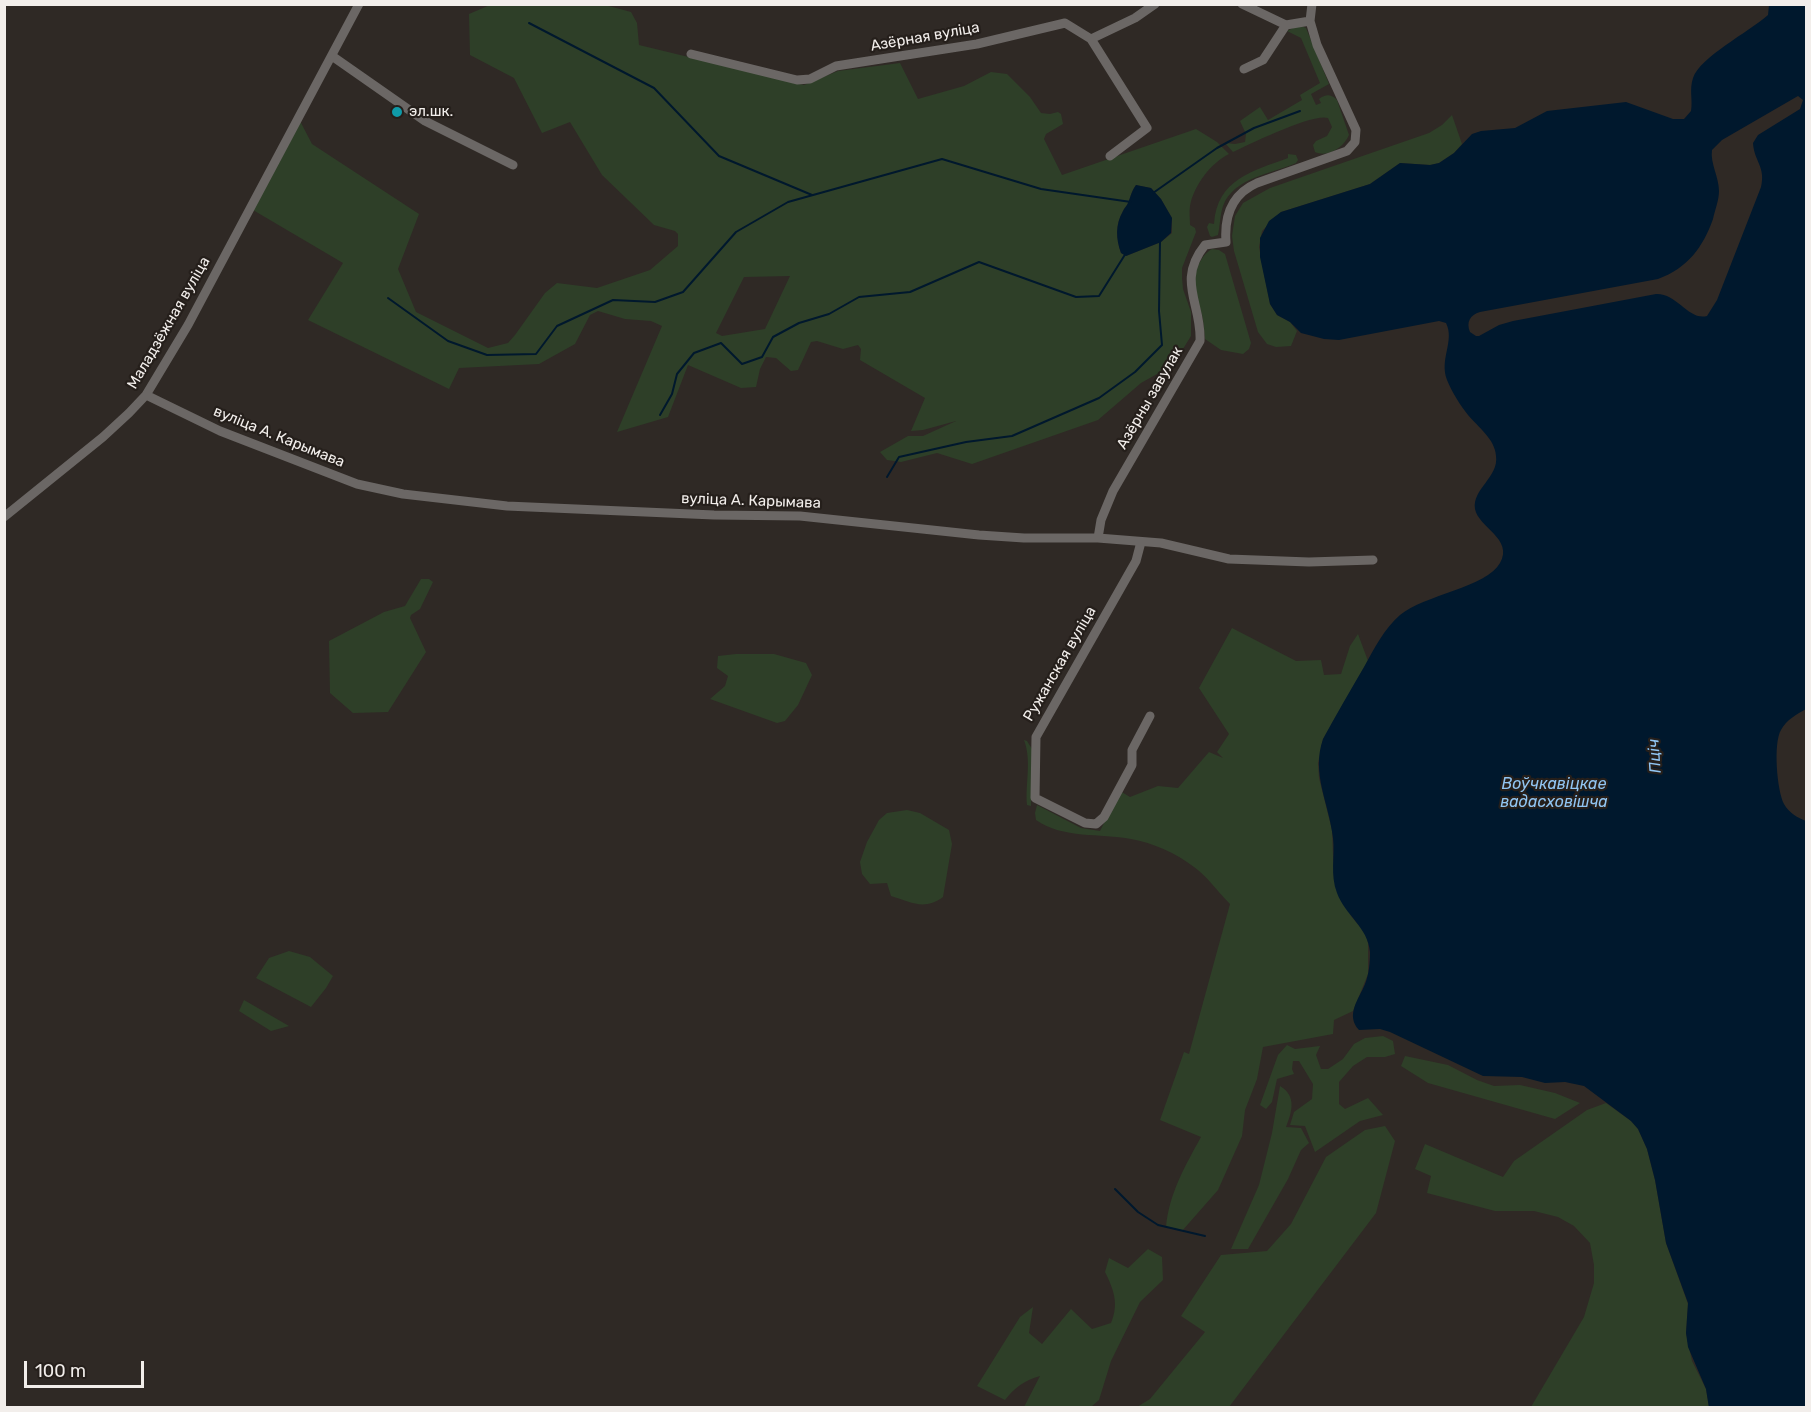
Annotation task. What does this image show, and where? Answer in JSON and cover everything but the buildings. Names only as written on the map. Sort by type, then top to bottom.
[{"type":"street","name":"Маладзёжная вуліца","points":[[4,517],[103,436],[146,395],[193,316],[359,4]]},
{"type":"street","points":[[1110,156],[1147,128],[1091,39],[1135,18],[1155,4]]},
{"type":"street","points":[[1242,4],[1286,25],[1310,21],[1312,4]]},
{"type":"street","name":"Азёрны завулак","points":[[1098,538],[1101,520],[1113,491],[1200,341],[1198,317],[1190,286],[1200,250],[1205,245],[1226,242],[1228,213],[1234,201],[1244,190],[1257,183],[1347,151],[1355,142],[1356,130],[1317,45],[1310,21]]},
{"type":"street","name":"Азёрная вуліца","points":[[691,54],[797,80],[810,79],[836,66],[976,45],[1065,23],[1091,39]]},
{"type":"street","points":[[1244,69],[1263,60],[1286,25]]},
{"type":"street","points":[[332,56],[425,121],[513,165]]},
{"type":"street","name":"вуліца А. Карымава","points":[[146,395],[220,431],[357,484],[403,494],[507,506],[714,515],[800,516],[979,535],[1024,538],[1098,538],[1161,543],[1229,559],[1310,562],[1372,560]]},
{"type":"street","name":"Ружанская вуліца","points":[[1141,542],[1136,561],[1036,737],[1035,798],[1085,823],[1096,824],[1104,817],[1132,765],[1132,750],[1150,716]]},
{"type":"green space","points":[[490,5],[605,5],[631,12],[637,23],[639,45],[804,85],[838,71],[900,63],[918,99],[964,86],[991,72],[1007,74],[1030,97],[1041,113],[1058,112],[1061,114],[1063,124],[1046,134],[1044,139],[1062,175],[1196,129],[1217,142],[1229,154],[1216,163],[1204,176],[1195,190],[1190,206],[1190,225],[1195,228],[1196,232],[1182,268],[1182,278],[1183,289],[1191,312],[1191,336],[1173,365],[1141,383],[1098,420],[972,464],[937,453],[901,462],[887,460],[880,452],[908,436],[923,436],[956,421],[911,431],[925,398],[860,360],[861,349],[858,345],[843,349],[817,341],[811,342],[798,370],[791,371],[776,358],[766,357],[760,369],[756,387],[741,388],[688,365],[668,417],[617,432],[662,326],[651,321],[625,319],[598,311],[590,315],[575,344],[539,364],[459,368],[449,389],[308,320],[343,263],[253,210],[299,119],[312,144],[419,214],[398,269],[416,312],[488,348],[508,343],[545,293],[557,283],[597,288],[650,270],[678,246],[678,234],[675,231],[654,225],[602,175],[570,122],[542,133],[514,78],[470,55],[469,14]],"holes":[[[1136,185],[1151,188],[1161,199],[1172,218],[1172,233],[1161,242],[1126,256],[1119,248],[1118,227],[1120,216]],[[790,276],[765,329],[722,336],[716,333],[744,277]]]},
{"type":"green space","points":[[1299,25],[1306,28],[1329,84],[1311,94],[1316,105],[1321,103],[1319,99],[1326,96],[1337,100],[1349,135],[1335,150],[1325,154],[1315,152],[1313,145],[1327,136],[1332,127],[1328,118],[1320,118],[1281,130],[1233,152],[1225,143],[1245,142],[1246,134],[1240,121],[1260,107],[1268,120],[1302,100],[1300,95],[1320,83],[1301,38],[1287,31]]},
{"type":"green space","points":[[1452,115],[1462,144],[1454,153],[1439,163],[1430,165],[1400,163],[1370,184],[1281,212],[1262,231],[1259,247],[1270,304],[1277,315],[1290,322],[1297,331],[1291,346],[1276,347],[1267,344],[1258,332],[1234,251],[1232,236],[1235,216],[1243,203],[1270,188],[1429,133]]},
{"type":"green space","points":[[1288,154],[1296,155],[1298,160],[1296,163],[1255,178],[1228,196],[1222,209],[1218,235],[1210,236],[1207,227],[1209,223],[1214,224],[1222,197],[1230,187],[1239,179],[1262,167],[1288,158]]},
{"type":"green space","points":[[1212,249],[1225,254],[1251,343],[1249,349],[1243,354],[1221,350],[1205,339],[1203,318],[1194,286],[1200,262]]},
{"type":"green space","points":[[421,579],[429,579],[433,582],[420,609],[410,618],[426,652],[388,712],[353,713],[330,693],[329,641],[384,612],[405,606]]},
{"type":"green space","points":[[1232,628],[1296,661],[1321,660],[1324,675],[1341,674],[1350,646],[1358,634],[1368,661],[1323,739],[1318,763],[1319,778],[1332,830],[1334,880],[1351,916],[1366,934],[1368,974],[1353,1011],[1334,1020],[1333,1034],[1263,1047],[1257,1079],[1245,1110],[1242,1136],[1218,1190],[1182,1231],[1166,1227],[1170,1203],[1201,1137],[1160,1120],[1184,1052],[1189,1054],[1230,904],[1199,871],[1164,849],[1131,839],[1058,830],[1036,820],[1035,813],[1037,805],[1081,828],[1100,831],[1120,791],[1130,797],[1158,786],[1178,788],[1209,752],[1223,758],[1217,752],[1229,734],[1199,688]]},
{"type":"green space","points":[[774,654],[806,663],[812,675],[798,705],[785,721],[777,723],[710,699],[725,686],[728,676],[717,668],[718,656]]},
{"type":"green space","points":[[1024,740],[1032,749],[1031,806],[1027,805],[1028,756]]},
{"type":"green space","points":[[907,810],[920,813],[949,830],[952,844],[943,897],[930,904],[911,903],[891,896],[887,883],[870,884],[862,874],[860,862],[867,842],[879,820],[887,813]]},
{"type":"green space","points":[[289,951],[310,957],[333,976],[311,1007],[256,978],[269,958]]},
{"type":"green space","points":[[244,1000],[289,1026],[271,1031],[239,1011]]},
{"type":"green space","points":[[1383,1036],[1393,1041],[1395,1054],[1385,1057],[1367,1057],[1353,1066],[1339,1082],[1339,1104],[1345,1109],[1368,1098],[1383,1115],[1360,1121],[1315,1152],[1305,1126],[1290,1125],[1294,1112],[1312,1099],[1313,1084],[1299,1061],[1293,1061],[1294,1074],[1277,1079],[1272,1102],[1266,1109],[1260,1105],[1278,1055],[1287,1045],[1295,1049],[1320,1046],[1316,1055],[1321,1069],[1328,1069],[1343,1059],[1354,1044],[1365,1038]]},
{"type":"green space","points":[[1405,1056],[1448,1065],[1494,1086],[1520,1085],[1555,1093],[1580,1103],[1555,1119],[1428,1083],[1401,1066]]},
{"type":"green space","points":[[1280,1086],[1289,1095],[1292,1105],[1286,1127],[1301,1128],[1309,1143],[1301,1150],[1288,1179],[1248,1249],[1231,1249],[1259,1185],[1272,1133]]},
{"type":"green space","points":[[1606,1103],[1631,1121],[1638,1129],[1647,1149],[1666,1243],[1688,1304],[1686,1333],[1692,1361],[1706,1389],[1709,1407],[1531,1407],[1584,1317],[1594,1283],[1590,1243],[1574,1226],[1558,1217],[1534,1211],[1495,1211],[1427,1193],[1431,1176],[1415,1169],[1425,1144],[1503,1177],[1514,1161],[1587,1110]]},
{"type":"green space","points":[[1385,1126],[1395,1141],[1376,1213],[1229,1407],[1137,1407],[1150,1399],[1205,1332],[1181,1316],[1221,1255],[1267,1251],[1291,1224],[1326,1157],[1365,1130]]},
{"type":"green space","points":[[1148,1249],[1162,1257],[1163,1280],[1140,1302],[1111,1361],[1099,1400],[1091,1407],[1024,1407],[1040,1376],[1020,1385],[1005,1400],[977,1386],[1020,1317],[1033,1307],[1029,1333],[1042,1344],[1071,1309],[1092,1329],[1111,1323],[1115,1303],[1105,1272],[1109,1258],[1128,1268]]},
{"type":"water","name":"Воўчкавіцкае вадасховішча","points":[[1769,5],[1806,5],[1806,709],[1783,726],[1777,745],[1777,767],[1779,789],[1784,804],[1794,815],[1806,821],[1806,1407],[1709,1408],[1706,1389],[1688,1347],[1686,1333],[1688,1303],[1666,1243],[1647,1149],[1638,1129],[1631,1121],[1584,1086],[1565,1082],[1545,1083],[1522,1077],[1483,1076],[1390,1032],[1380,1029],[1359,1030],[1353,1019],[1357,1001],[1365,984],[1370,952],[1365,935],[1345,908],[1335,886],[1333,838],[1319,764],[1323,739],[1384,633],[1400,615],[1424,602],[1469,585],[1493,571],[1500,563],[1503,555],[1499,540],[1482,522],[1475,509],[1477,495],[1494,470],[1496,456],[1493,444],[1465,411],[1447,380],[1445,365],[1449,337],[1446,323],[1439,321],[1339,340],[1301,333],[1290,322],[1277,315],[1270,304],[1260,257],[1260,238],[1269,221],[1281,212],[1370,184],[1400,163],[1430,165],[1439,163],[1454,153],[1472,134],[1515,128],[1547,111],[1626,102],[1673,119],[1684,119],[1691,111],[1692,82],[1697,70],[1715,53],[1768,15]],"holes":[[[1798,96],[1803,100],[1800,109],[1758,135],[1753,143],[1762,174],[1761,187],[1717,300],[1707,316],[1694,315],[1670,298],[1656,294],[1513,321],[1499,325],[1479,336],[1470,332],[1468,325],[1470,319],[1480,312],[1658,279],[1678,269],[1699,247],[1713,219],[1719,191],[1712,150],[1722,140]]]},
{"type":"water","points":[[1136,185],[1151,188],[1161,199],[1172,218],[1171,233],[1161,242],[1126,256],[1119,248],[1118,227],[1120,216]]},
{"type":"waterway","points":[[529,23],[654,88],[719,156],[812,195]]},
{"type":"waterway","points":[[1153,193],[1217,148],[1254,128],[1300,111]]},
{"type":"waterway","points":[[388,298],[448,341],[487,355],[536,354],[557,326],[613,300],[655,302],[683,292],[736,232],[788,202],[942,159],[1041,189],[1131,202]]},
{"type":"waterway","points":[[887,477],[899,457],[966,442],[1012,436],[1099,398],[1135,372],[1162,345],[1159,311],[1160,241]]},
{"type":"waterway","points":[[660,415],[672,394],[677,374],[694,353],[721,343],[742,364],[762,357],[773,337],[799,323],[829,314],[859,297],[910,292],[979,262],[1076,297],[1099,296],[1126,253]]},
{"type":"waterway","points":[[1115,1189],[1138,1212],[1158,1225],[1205,1236]]},
{"type":"place","name":"эл.шк.","points":[[397,112]]},
{"type":"water label","name":"Пціч","points":[[1655,756]]}]
